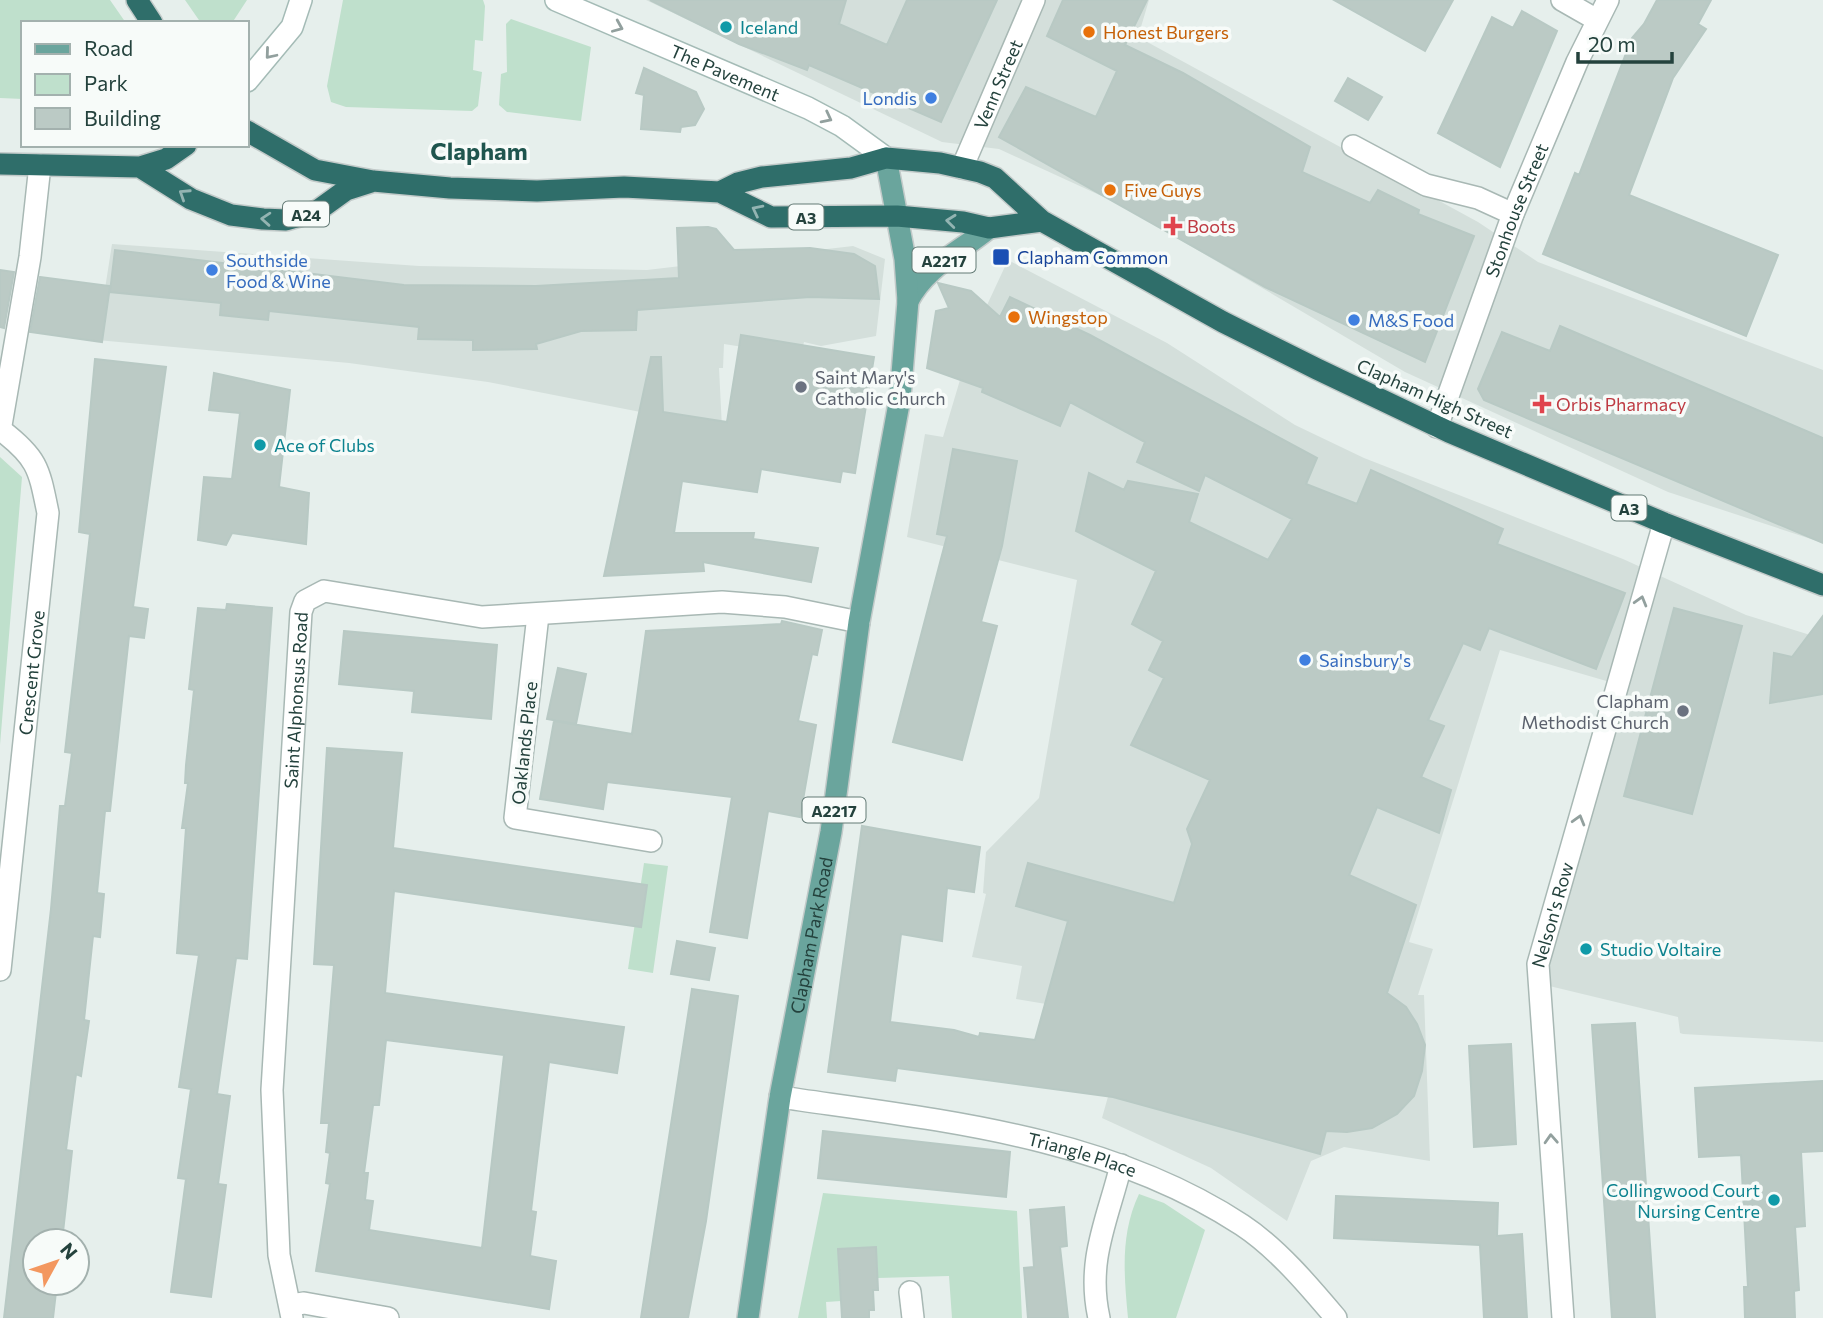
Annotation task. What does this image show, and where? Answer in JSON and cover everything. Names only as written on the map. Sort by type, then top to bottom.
[{"type":"highway","points":[[137,0],[151,21]]},
{"type":"highway","name":"A3","points":[[248,132],[315,170],[373,181],[513,191],[583,187],[720,192],[771,217],[897,216],[963,222],[989,228],[1042,221]]},
{"type":"highway","points":[[0,164],[140,167],[166,159],[183,147]]},
{"type":"highway","name":"Clapham High Street","points":[[886,158],[962,168],[995,178],[1042,221],[1223,322],[1437,427],[1664,523],[1823,585]]},
{"type":"highway","name":"A3","points":[[720,192],[738,183],[762,177],[851,168],[886,158]]},
{"type":"highway","name":"A24","points":[[140,167],[191,200],[231,215],[263,219],[286,220],[317,211],[346,190],[373,181]]},
{"type":"main road","name":"Clapham Park Road","points":[[748,1318],[780,1097],[831,832],[859,622],[900,398],[908,301],[905,259],[886,158]]},
{"type":"main road","name":"A2217","points":[[908,301],[936,264],[989,228]]},
{"type":"street","points":[[248,80],[292,27],[301,0]]},
{"type":"street","name":"The Pavement","points":[[556,0],[808,108],[842,126],[886,158]]},
{"type":"street","name":"Venn Street","points":[[962,168],[1034,0]]},
{"type":"street","points":[[1562,0],[1597,20]]},
{"type":"street","name":"Stonhouse Street","points":[[1437,427],[1513,214],[1608,0]]},
{"type":"street","points":[[1353,146],[1426,185],[1478,198],[1513,214]]},
{"type":"street","name":"Crescent Grove","points":[[0,970],[48,513],[41,476],[28,450],[1,430],[30,257],[40,165]]},
{"type":"street","name":"Nelson's Row","points":[[1563,1318],[1554,1207],[1548,1070],[1538,964],[1664,523]]},
{"type":"street","name":"Saint Alphonsus Road","points":[[291,1312],[279,1255],[272,1090],[301,612],[305,601],[324,591],[482,617],[722,602],[785,607],[859,622]]},
{"type":"street","name":"Oaklands Place","points":[[538,615],[515,818],[651,841]]},
{"type":"street","name":"Triangle Place","points":[[780,1097],[1029,1136],[1121,1165],[1187,1193],[1244,1226],[1294,1272],[1336,1318]]},
{"type":"street","points":[[1099,1318],[1095,1265],[1102,1222],[1121,1165]]},
{"type":"street","points":[[910,1292],[913,1318]]},
{"type":"street","points":[[291,1312],[304,1303],[388,1318]]},
{"type":"shaded area","points":[[646,0],[1149,0],[1138,37],[1478,222],[1538,262],[1823,370],[1823,543],[1668,492],[1405,372],[1119,204],[999,149],[942,142]]},
{"type":"shaded area","points":[[112,244],[419,266],[647,270],[853,246],[885,259],[876,336],[821,346],[804,342],[802,351],[789,354],[724,344],[723,368],[719,368],[722,428],[488,382],[349,363],[97,340]]},
{"type":"shaded area","points":[[1008,260],[1167,343],[1295,425],[1364,458],[1623,559],[1746,615],[1823,639],[1823,1042],[1683,1034],[1680,1033],[1678,1017],[1537,983],[1627,687],[1500,650],[1409,942],[1433,949],[1418,995],[1424,995],[1430,1161],[1344,1147],[1311,1161],[1287,1221],[1211,1168],[1102,1118],[1130,1018],[1016,999],[1022,966],[972,957],[986,894],[983,893],[986,852],[1039,798],[1077,580],[907,537],[925,434],[943,437],[974,333]]},
{"type":"green space","points":[[0,0],[110,0],[125,21],[21,21],[21,99],[0,98]]},
{"type":"green space","points":[[185,0],[247,0],[233,21],[200,21]]},
{"type":"green space","points":[[343,0],[483,0],[483,41],[475,40],[473,70],[482,72],[478,106],[472,111],[346,107],[331,102],[327,86]]},
{"type":"green space","points":[[511,19],[591,47],[581,121],[507,112],[499,105],[501,74],[507,72],[506,24]]},
{"type":"green space","points":[[0,457],[22,477],[0,745]]},
{"type":"green space","points":[[644,863],[668,866],[653,973],[628,969]]},
{"type":"green space","points":[[823,1193],[1017,1211],[1022,1318],[952,1318],[949,1276],[878,1278],[876,1247],[838,1249],[841,1301],[826,1302],[827,1318],[798,1318]]},
{"type":"green space","points":[[1139,1194],[1164,1203],[1205,1230],[1176,1318],[1128,1318],[1126,1239]]},
{"type":"building","points":[[650,0],[846,0],[839,24],[887,45],[907,0],[997,0],[941,122],[809,65],[807,70],[739,44]]},
{"type":"building","points":[[1063,0],[1147,0],[1125,45],[1183,73],[1310,147],[1302,172],[1370,203],[1378,190],[1419,210],[1418,214],[1474,236],[1425,362],[1265,287],[999,137],[1026,87],[1096,117],[1117,71],[1047,36]]},
{"type":"building","points":[[1334,0],[1453,0],[1425,51]]},
{"type":"building","points":[[1657,0],[1711,0],[1698,24],[1706,29],[1673,78],[1629,195],[1778,255],[1746,336],[1543,254],[1575,173],[1579,175],[1632,38],[1644,24]]},
{"type":"building","points":[[1522,11],[1557,31],[1500,167],[1438,133],[1492,17],[1513,28]]},
{"type":"building","points":[[644,68],[696,92],[704,109],[695,125],[681,127],[680,132],[641,129],[644,95],[636,93]]},
{"type":"building","points":[[1348,78],[1382,97],[1368,120],[1335,101]]},
{"type":"building","points":[[677,228],[716,229],[734,250],[810,248],[854,254],[875,266],[879,299],[810,297],[637,310],[636,330],[581,331],[536,344],[537,349],[473,350],[473,340],[418,339],[419,327],[269,311],[268,320],[220,315],[221,303],[110,292],[115,250],[404,285],[536,286],[679,278]]},
{"type":"building","points":[[0,270],[14,272],[4,328],[0,327]]},
{"type":"building","points":[[40,277],[110,286],[102,342],[30,332]]},
{"type":"building","points":[[938,283],[971,291],[1000,317],[1010,297],[1090,335],[1317,458],[1306,484],[1357,504],[1371,470],[1503,529],[1497,544],[1625,593],[1596,669],[1489,628],[1480,650],[1463,643],[1428,720],[1444,726],[1421,777],[1451,790],[1439,833],[1377,807],[1349,875],[1416,905],[1387,993],[1406,1007],[1417,1024],[1425,1045],[1422,1071],[1414,1096],[1397,1114],[1372,1128],[1347,1132],[1326,1131],[1320,1154],[1113,1097],[897,1068],[895,1081],[828,1072],[862,826],[980,847],[974,892],[947,888],[942,941],[901,934],[890,1022],[954,1030],[979,1037],[980,1033],[1035,1040],[1068,921],[1016,906],[1028,863],[1174,903],[1192,844],[1187,829],[1210,780],[1131,745],[1164,678],[1149,670],[1163,641],[1132,624],[1156,571],[1076,531],[1089,473],[1124,490],[1128,481],[1198,494],[1189,522],[1268,560],[1292,519],[1205,475],[1199,491],[1137,462],[1145,442],[1070,402],[1060,426],[982,392],[983,388],[927,368],[936,311],[949,308]]},
{"type":"building","points":[[1560,326],[1823,438],[1823,543],[1484,400],[1478,389],[1502,332],[1550,351]]},
{"type":"building","points":[[741,335],[874,357],[855,473],[842,471],[840,482],[761,469],[757,492],[682,481],[674,533],[754,533],[753,539],[818,548],[811,582],[703,562],[704,571],[604,576],[651,357],[661,357],[663,412],[727,422]]},
{"type":"building","points":[[95,359],[166,367],[133,607],[148,609],[144,638],[129,636],[110,811],[105,811],[97,893],[104,894],[100,937],[93,936],[84,1020],[89,1021],[81,1076],[76,1074],[66,1150],[72,1151],[64,1227],[21,1227],[21,1297],[55,1297],[53,1318],[4,1318],[51,909],[60,806],[65,806],[72,753],[65,752],[90,534],[79,532]]},
{"type":"building","name":"Ace of Clubs","points":[[214,373],[290,390],[279,487],[309,493],[306,544],[232,533],[226,545],[198,540],[204,477],[232,479],[240,413],[209,410]]},
{"type":"building","points":[[953,449],[1017,461],[1002,546],[981,622],[997,626],[962,760],[893,742],[947,536],[937,534]]},
{"type":"building","points":[[227,604],[272,608],[247,959],[236,958],[217,1094],[230,1096],[218,1184],[226,1185],[211,1297],[171,1292],[186,1179],[178,1178],[191,1089],[179,1087],[199,955],[177,953],[186,828],[182,828],[188,783],[185,783],[186,765],[194,690],[189,689],[198,608],[226,610]]},
{"type":"building","name":"Clapham Methodist Church","points":[[1674,608],[1742,626],[1692,814],[1624,796]]},
{"type":"building","points":[[1823,616],[1823,694],[1770,703],[1774,653],[1792,657]]},
{"type":"building","points":[[782,621],[822,630],[817,655],[812,654],[798,721],[816,725],[800,817],[768,811],[747,938],[710,932],[732,797],[607,782],[603,809],[540,799],[554,721],[632,734],[646,631],[781,624]]},
{"type":"building","points":[[344,631],[497,645],[491,719],[412,712],[414,691],[339,684]]},
{"type":"building","points":[[558,668],[586,674],[576,724],[547,719]]},
{"type":"building","points":[[327,748],[402,753],[393,848],[647,885],[641,927],[394,891],[385,993],[624,1027],[617,1073],[549,1062],[531,1211],[536,1212],[530,1256],[556,1261],[549,1309],[316,1271],[330,1184],[326,1183],[330,1153],[326,1152],[329,1123],[321,1123],[334,965],[314,964]],"holes":[[[386,1040],[504,1055],[482,1248],[369,1230],[373,1201],[365,1200],[368,1173],[364,1173],[373,1105],[379,1105]]]},
{"type":"building","points":[[677,941],[715,948],[709,980],[671,974]]},
{"type":"building","points":[[692,989],[738,996],[706,1221],[688,1318],[641,1318]]},
{"type":"building","points":[[1635,1023],[1655,1318],[1612,1318],[1592,1025]]},
{"type":"building","points":[[1511,1044],[1516,1144],[1474,1147],[1469,1046]]},
{"type":"building","name":"Collingwood Court Nursing Centre","points":[[1823,1081],[1823,1151],[1801,1152],[1805,1226],[1795,1227],[1799,1290],[1794,1291],[1795,1318],[1745,1318],[1744,1287],[1748,1287],[1741,1155],[1699,1157],[1695,1088]]},
{"type":"building","points":[[823,1131],[1010,1152],[1006,1197],[818,1178]]},
{"type":"building","points":[[1336,1196],[1498,1203],[1497,1236],[1522,1234],[1527,1318],[1484,1318],[1480,1245],[1334,1238]]},
{"type":"building","points":[[1064,1207],[1067,1246],[1060,1247],[1068,1318],[1028,1318],[1024,1268],[1034,1267],[1030,1210]]},
{"type":"building","points":[[876,1247],[878,1290],[873,1290],[874,1310],[869,1310],[869,1318],[842,1318],[838,1249]]},
{"type":"place","name":"Iceland","points":[[726,27]]},
{"type":"place","name":"Honest Burgers","points":[[1089,32]]},
{"type":"place","name":"Londis","points":[[931,98]]},
{"type":"place","name":"Five Guys","points":[[1110,190]]},
{"type":"place","name":"Boots","points":[[1173,226]]},
{"type":"place","name":"Clapham Common","points":[[1001,257]]},
{"type":"place","name":"Southside Food & Wine","points":[[212,270]]},
{"type":"place","name":"Wingstop","points":[[1014,317]]},
{"type":"place","name":"M&S Food","points":[[1354,320]]},
{"type":"place","name":"Saint Mary's Catholic Church","points":[[801,387]]},
{"type":"place","name":"Orbis Pharmacy","points":[[1542,404]]},
{"type":"place","name":"Ace of Clubs","points":[[260,445]]},
{"type":"place","name":"Sainsbury's","points":[[1305,660]]},
{"type":"place","name":"Clapham Methodist Church","points":[[1683,711]]},
{"type":"place","name":"Studio Voltaire","points":[[1586,949]]},
{"type":"place","name":"Collingwood Court Nursing Centre","points":[[1774,1200]]},
{"type":"district","name":"Clapham","points":[[479,150]]}]
